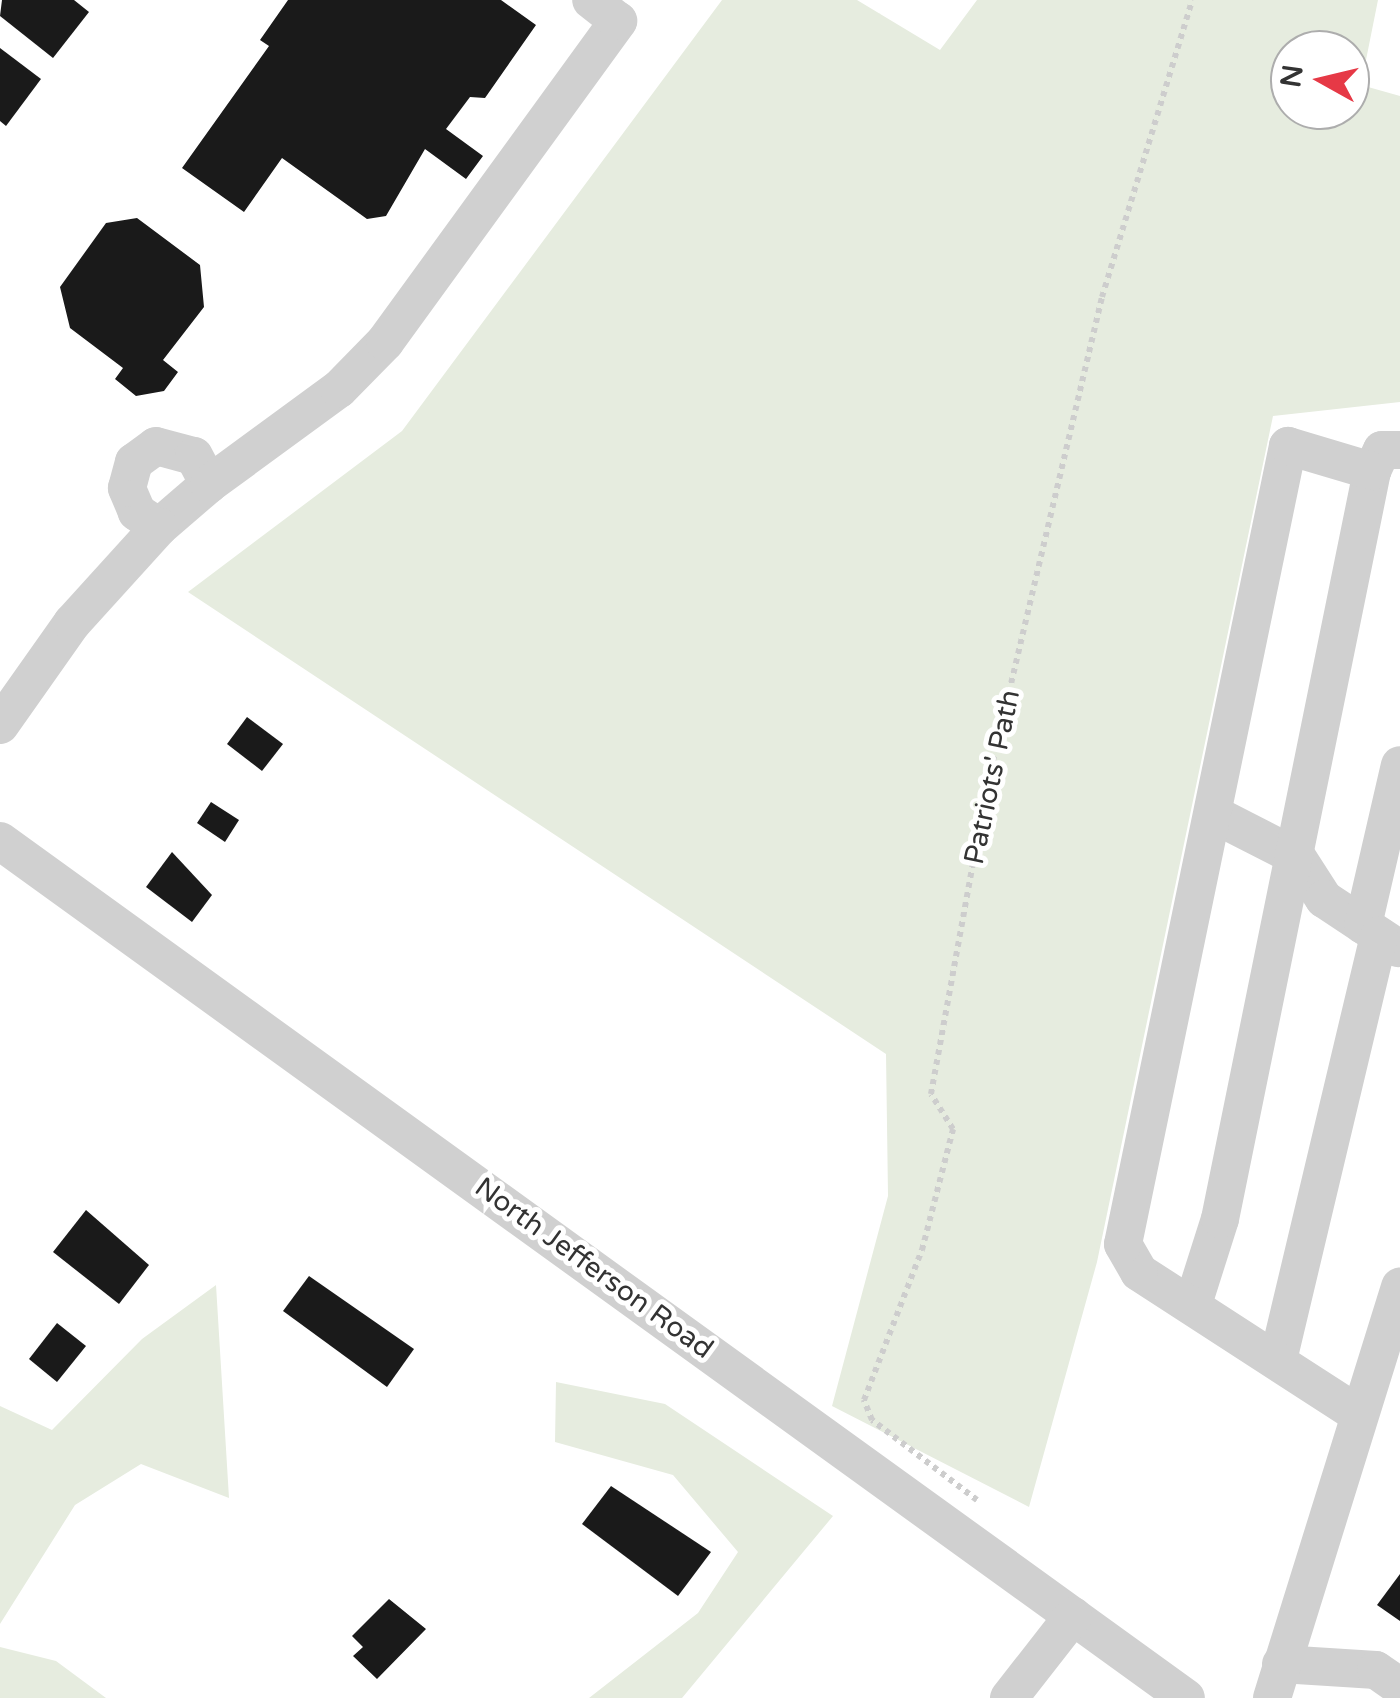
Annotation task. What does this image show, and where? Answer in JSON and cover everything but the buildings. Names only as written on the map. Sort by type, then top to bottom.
[{"type":"street","points":[[0,725],[72,623],[159,528],[209,484],[339,389],[385,342],[615,7]]},
{"type":"street","points":[[1189,1300],[1297,857],[1386,460],[1288,446],[1123,1244],[1139,1272],[1189,1300],[1355,1412]]},
{"type":"street","points":[[159,528],[136,512],[126,488],[144,452],[183,448],[209,484]]},
{"type":"street","points":[[1278,1360],[1381,937],[1400,764]]},
{"type":"street","points":[[1213,814],[1297,857],[1324,900],[1381,937]]},
{"type":"street","name":"North Jefferson Road","points":[[0,841],[1186,1698]]},
{"type":"street","points":[[1400,1286],[1355,1412],[1277,1681],[1376,1670],[1400,1687]]},
{"type":"street","points":[[1008,1698],[1073,1616]]},
{"type":"path","name":"Patriots' Path","points":[[977,1500],[872,1420],[864,1400],[922,1250],[953,1129],[931,1094],[986,790],[1102,298],[1192,0]]},
{"type":"shaded area","points":[[722,0],[857,0],[940,50],[977,0],[1378,0],[1370,40],[1370,30],[1270,30],[1270,130],[1370,130],[1370,88],[1400,96],[1400,402],[1273,416],[1097,1262],[1029,1507],[832,1406],[888,1196],[886,1054],[188,592],[402,431]]},
{"type":"shaded area","points":[[216,1285],[229,1498],[141,1464],[75,1505],[0,1624],[0,1406],[52,1430],[142,1339]]},
{"type":"shaded area","points":[[556,1382],[665,1404],[833,1516],[682,1698],[589,1698],[698,1613],[738,1552],[673,1475],[555,1442]]},
{"type":"shaded area","points":[[0,1647],[56,1661],[106,1698],[0,1698]]}]
